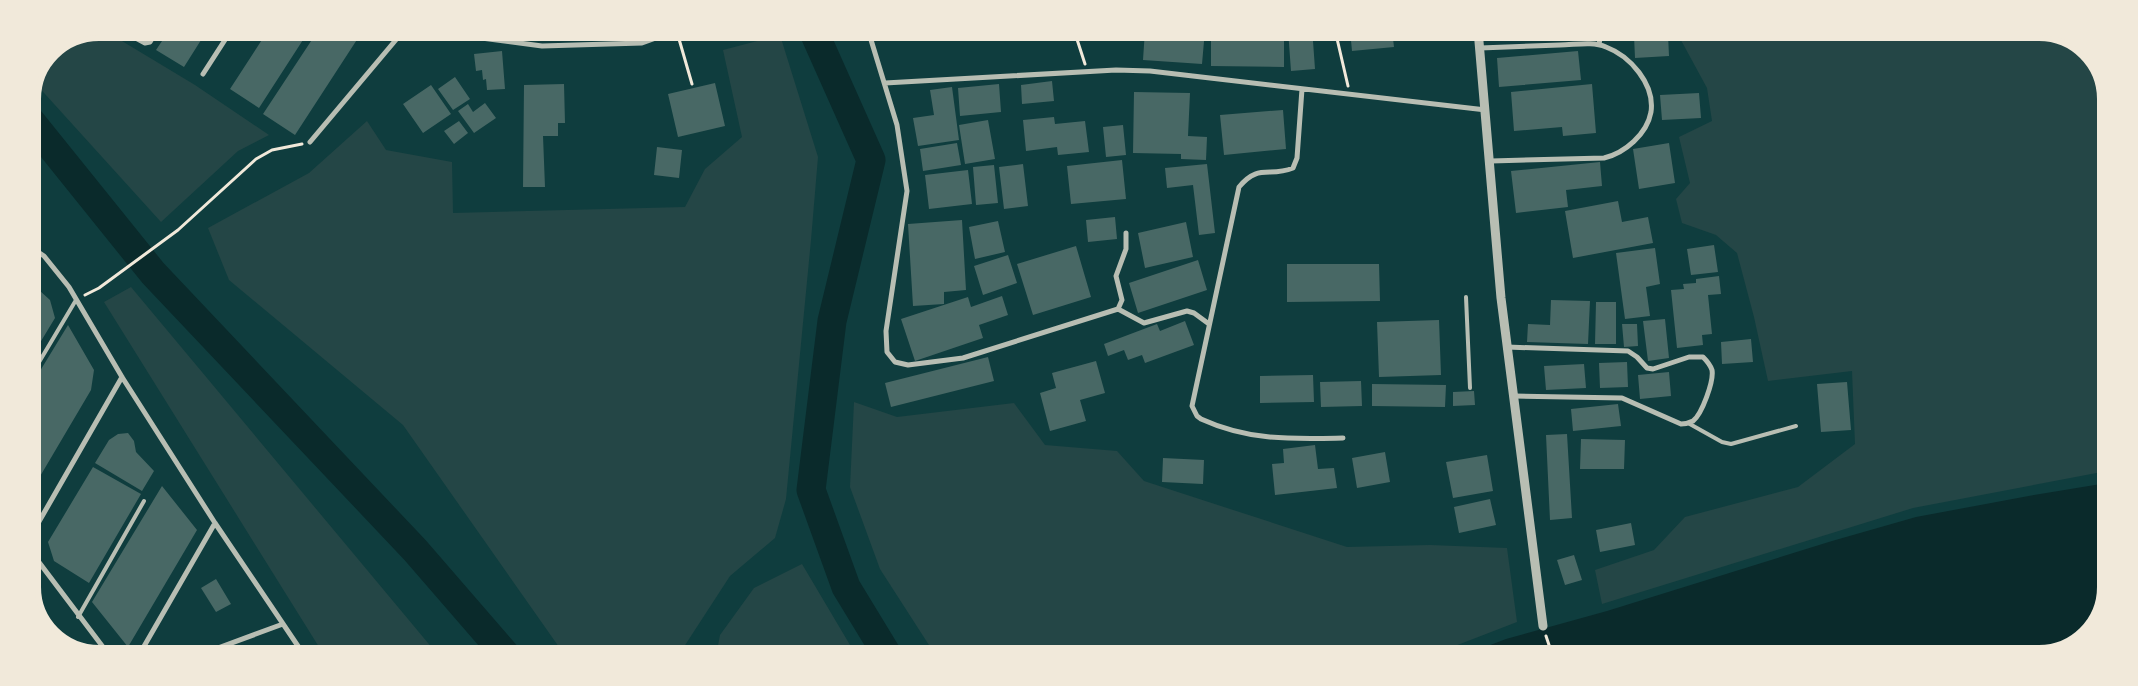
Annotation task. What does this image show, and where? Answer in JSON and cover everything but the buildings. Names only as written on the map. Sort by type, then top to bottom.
[{"type":"street","points":[[135,38],[145,44],[150,42],[152,38]]},
{"type":"street","points":[[203,74],[226,38]]},
{"type":"street","points":[[310,142],[397,38]]},
{"type":"street","points":[[481,38],[542,46],[642,43],[656,38]]},
{"type":"street","points":[[871,38],[898,126],[907,191],[886,331],[887,352],[895,362],[908,365],[963,358],[1118,309],[1144,323],[1186,311],[1194,313],[1209,324]]},
{"type":"street","points":[[1479,38],[1491,161],[1501,298],[1542,626]]},
{"type":"street","points":[[1599,45],[1600,38]]},
{"type":"street","points":[[1480,48],[1599,45],[1614,51],[1637,69],[1647,88],[1651,111],[1639,136],[1625,150],[1615,155],[1604,158],[1491,161]]},
{"type":"street","points":[[885,83],[1088,71],[1150,71],[1486,110]]},
{"type":"street","points":[[1302,89],[1297,158],[1293,168],[1283,172],[1260,172],[1248,176],[1238,187],[1192,406],[1197,416],[1218,427],[1241,434],[1276,439],[1343,438]]},
{"type":"street","points":[[1118,309],[1122,300],[1116,276],[1126,249],[1126,233]]},
{"type":"street","points":[[38,252],[51,264],[76,300],[122,377],[215,523],[299,648]]},
{"type":"street","points":[[1507,347],[1628,351],[1637,357],[1647,368],[1653,369],[1689,357],[1703,357],[1712,369],[1709,389],[1698,414],[1688,423],[1675,423],[1622,398],[1514,396]]},
{"type":"street","points":[[38,523],[122,377]]},
{"type":"street","points":[[143,648],[215,523]]},
{"type":"street","points":[[38,561],[78,617],[103,648]]},
{"type":"street","points":[[218,648],[283,624]]},
{"type":"lane","points":[[1466,297],[1470,388]]},
{"type":"lane","points":[[38,364],[76,300]]},
{"type":"lane","points":[[1688,423],[1722,442],[1731,444],[1796,426]]},
{"type":"lane","points":[[78,617],[144,501]]},
{"type":"path","points":[[681,38],[692,84]]},
{"type":"path","points":[[1077,38],[1088,71]]},
{"type":"path","points":[[1336,38],[1350,95]]},
{"type":"path","points":[[76,300],[99,288],[178,230],[256,159],[272,150],[310,142]]},
{"type":"path","points":[[1542,626],[1550,648]]},
{"type":"shaded area","points":[[117,38],[195,85],[269,135],[238,151],[161,222],[39,87],[42,75],[55,55],[75,42],[87,39]]},
{"type":"shaded area","points":[[769,38],[781,38],[818,157],[786,499],[775,538],[730,576],[683,648],[562,648],[559,647],[403,425],[229,280],[208,228],[309,173],[367,121],[386,150],[452,162],[453,213],[685,207],[705,169],[742,137],[723,50]]},
{"type":"shaded area","points":[[1680,38],[2047,38],[2063,42],[2080,53],[2096,75],[2100,95],[2100,472],[1913,508],[1602,604],[1595,570],[1654,550],[1685,517],[1798,487],[1855,444],[1852,371],[1768,381],[1737,253],[1716,235],[1682,223],[1676,199],[1690,183],[1679,137],[1712,121],[1707,88]]},
{"type":"shaded area","points":[[131,287],[432,648],[320,648],[104,302]]},
{"type":"shaded area","points":[[854,402],[897,417],[1014,403],[1045,445],[1117,451],[1144,481],[1347,547],[1430,545],[1507,548],[1517,622],[1450,648],[931,648],[880,569],[850,487]]},
{"type":"shaded area","points":[[2100,484],[2100,595],[2098,603],[2094,614],[2085,628],[2077,636],[2059,645],[2039,648],[1482,648],[1506,639],[1607,611],[1916,517]]},
{"type":"shaded area","points":[[802,564],[851,648],[718,648],[720,635],[754,588]]},
{"type":"waterway","points":[[817,38],[871,160],[832,321],[811,490],[846,587],[883,648]]},
{"type":"waterway","points":[[38,130],[153,273],[415,550],[500,648]]}]
